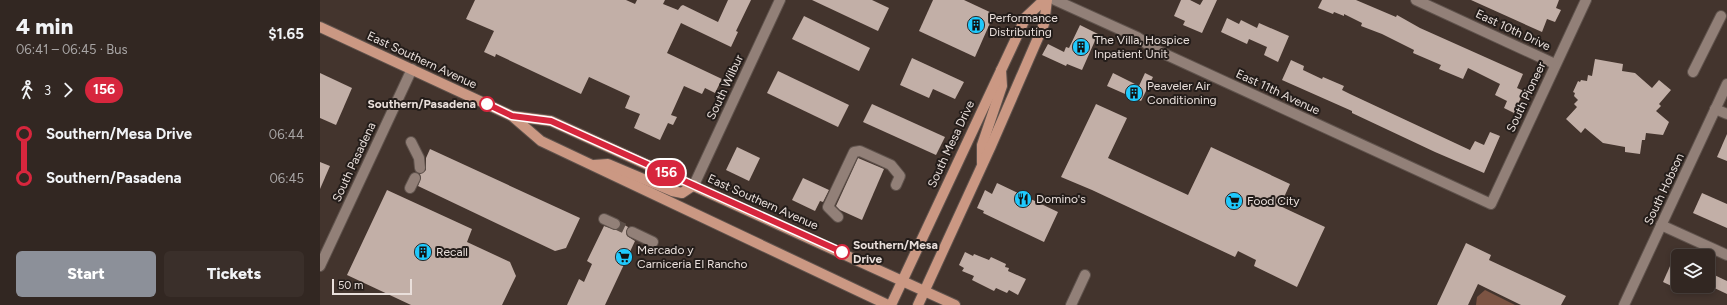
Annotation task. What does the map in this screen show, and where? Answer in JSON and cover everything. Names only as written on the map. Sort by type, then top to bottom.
[{"type":"main road","name":"South Mesa Drive","points":[[891,305],[1026,17],[1046,0]]},
{"type":"main road","name":"South Mesa Drive","points":[[918,305],[982,166],[1044,24],[1046,0]]},
{"type":"main road","name":"East Southern Avenue","points":[[320,27],[512,116],[541,141],[592,166],[888,305]]},
{"type":"main road","points":[[982,166],[982,145],[1002,86],[1001,68]]},
{"type":"main road","name":"East Southern Avenue","points":[[512,116],[551,121],[956,305]]},
{"type":"main road","points":[[592,166],[608,164],[672,191],[682,193],[694,185]]},
{"type":"street","name":"South Wilbur","points":[[694,185],[780,0]]},
{"type":"street","name":"East 11th Avenue","points":[[1055,0],[1137,37],[1156,50],[1491,204]]},
{"type":"street","name":"East 10th Drive","points":[[1416,0],[1556,64]]},
{"type":"street","name":"South Pioneer","points":[[1491,204],[1586,0]]},
{"type":"street","points":[[1693,72],[1721,16]]},
{"type":"street","name":"South Pasadena","points":[[320,266],[412,69]]},
{"type":"street","name":"South Hobson","points":[[1624,305],[1727,84]]},
{"type":"street","points":[[1716,109],[1727,114]]},
{"type":"street","points":[[411,142],[419,158],[420,168]]},
{"type":"street","points":[[838,217],[828,207],[853,153],[856,151],[860,151],[893,167],[900,176],[896,185]]},
{"type":"street","points":[[410,188],[415,178]]},
{"type":"street","points":[[604,219],[615,224]]},
{"type":"street","points":[[1662,225],[1727,255]]},
{"type":"street","points":[[632,232],[652,242]]},
{"type":"street","points":[[1071,305],[1085,275]]},
{"type":"shaded area","points":[[1485,290],[1515,305],[1476,305],[1477,297]]},
{"type":"building","points":[[475,0],[626,0],[635,4],[637,0],[665,0],[663,4],[678,10],[683,5],[718,22],[728,0],[751,0],[736,31],[738,32],[731,47],[681,23],[667,53],[722,79],[715,93],[705,88],[702,94],[684,86],[671,115],[677,117],[673,125],[668,123],[660,140],[634,128],[640,114],[625,108],[630,96],[589,77],[581,94],[496,54],[495,57],[484,52],[494,31],[466,19]]},
{"type":"building","points":[[812,0],[872,0],[889,8],[878,31]]},
{"type":"building","points":[[933,0],[964,0],[994,14],[975,57],[919,31]]},
{"type":"building","points":[[1181,0],[1190,0],[1200,5],[1203,0],[1217,0],[1202,33],[1183,25],[1185,21],[1174,16]]},
{"type":"building","points":[[1322,0],[1356,0],[1396,17],[1397,15],[1420,28],[1523,74],[1517,88],[1524,91],[1514,113],[1504,108],[1507,101],[1495,95],[1500,84],[1468,68],[1463,79],[1439,69],[1441,65],[1413,53],[1414,50],[1382,34],[1361,26],[1362,23],[1344,14],[1344,16],[1334,12],[1333,14],[1318,8]]},
{"type":"building","points":[[1471,0],[1559,0],[1556,8],[1561,10],[1555,22],[1547,19],[1542,32]]},
{"type":"building","points":[[804,16],[870,48],[859,71],[792,39]]},
{"type":"building","points":[[1227,18],[1239,24],[1241,20],[1257,28],[1259,23],[1289,36],[1278,62],[1264,55],[1267,47],[1249,39],[1247,44],[1221,32]]},
{"type":"building","name":"The Villa, Hospice Inpatient Unit","points":[[1080,25],[1098,34],[1082,70],[1067,64],[1066,66],[1042,55],[1048,44],[1064,52],[1066,47],[1069,48]]},
{"type":"building","points":[[912,58],[964,82],[955,99],[933,89],[929,98],[900,85]]},
{"type":"building","points":[[1595,59],[1623,64],[1622,71],[1635,73],[1652,88],[1659,80],[1671,90],[1659,104],[1661,106],[1656,111],[1669,122],[1663,135],[1646,133],[1645,140],[1642,140],[1640,154],[1625,152],[1625,147],[1603,143],[1585,128],[1581,133],[1566,119],[1577,107],[1574,104],[1578,100],[1574,96],[1575,93],[1573,92],[1578,81],[1587,81],[1588,75],[1592,76]]},
{"type":"building","points":[[1291,60],[1304,66],[1303,70],[1322,79],[1323,77],[1344,86],[1342,90],[1470,150],[1475,141],[1484,145],[1490,132],[1500,136],[1484,173],[1435,152],[1352,113],[1352,111],[1282,80]]},
{"type":"building","points":[[778,71],[849,105],[838,127],[767,93]]},
{"type":"building","points":[[320,73],[352,88],[336,125],[320,118]]},
{"type":"building","name":"Peaveler Air Conditioning","points":[[1113,73],[1139,86],[1145,73],[1153,77],[1141,101],[1107,86]]},
{"type":"building","points":[[872,104],[945,137],[936,155],[863,122]]},
{"type":"building","points":[[1096,104],[1127,118],[1108,158],[1188,195],[1211,147],[1290,184],[1280,206],[1325,227],[1297,287],[1254,266],[1256,260],[1238,251],[1235,257],[1061,177]]},
{"type":"building","points":[[1727,134],[1727,161],[1717,157]]},
{"type":"building","points":[[737,147],[760,158],[749,181],[726,170]]},
{"type":"building","points":[[430,149],[580,218],[566,248],[555,251],[418,186],[421,178],[420,174],[426,170],[426,158]]},
{"type":"building","points":[[858,158],[884,169],[862,220],[840,210],[836,206]]},
{"type":"building","points":[[320,162],[330,166],[320,189]]},
{"type":"building","points":[[803,178],[829,190],[823,202],[820,201],[815,211],[792,200]]},
{"type":"building","points":[[997,183],[1058,212],[1044,242],[983,213],[984,211],[977,208],[985,190],[992,194]]},
{"type":"building","name":"Recall","points":[[387,190],[472,229],[467,242],[510,262],[516,276],[502,305],[411,305],[347,275]]},
{"type":"building","points":[[1702,193],[1727,204],[1727,228],[1693,213]]},
{"type":"building","points":[[621,223],[628,227],[626,232],[627,236],[635,241],[605,305],[567,305],[579,279],[584,282],[592,264],[587,261],[604,226],[616,230],[621,227]]},
{"type":"building","points":[[1466,243],[1491,255],[1489,260],[1566,296],[1561,305],[1521,305],[1478,284],[1468,305],[1437,305]]},
{"type":"building","points":[[965,252],[973,256],[974,254],[989,260],[991,257],[1006,264],[1005,267],[1009,268],[1008,271],[1026,279],[1018,295],[1009,290],[1007,293],[996,288],[994,291],[972,280],[974,276],[962,271],[964,268],[959,265]]},
{"type":"building","points":[[1671,264],[1671,286],[1663,282]]},
{"type":"building","points":[[1715,275],[1727,281],[1727,294],[1715,288]]},
{"type":"tunnel","points":[[615,224],[632,232]]},
{"type":"bus line","name":"156","points":[[487,104],[512,116],[551,121],[842,252]]},
{"type":"place","name":"Performance Distributing","points":[[976,25]]},
{"type":"place","name":"The Villa, Hospice Inpatient Unit","points":[[1081,47]]},
{"type":"place","name":"Peaveler Air Conditioning","points":[[1134,93]]},
{"type":"place","name":"Southern/Pasadena","points":[[487,104]]},
{"type":"place","name":"Domino's","points":[[1023,199]]},
{"type":"place","name":"Food City","points":[[1234,201]]},
{"type":"place","name":"Recall","points":[[423,252]]},
{"type":"place","name":"Southern/Mesa Drive","points":[[842,252]]},
{"type":"place","name":"Mercado y Carniceria El Rancho","points":[[624,257]]}]
